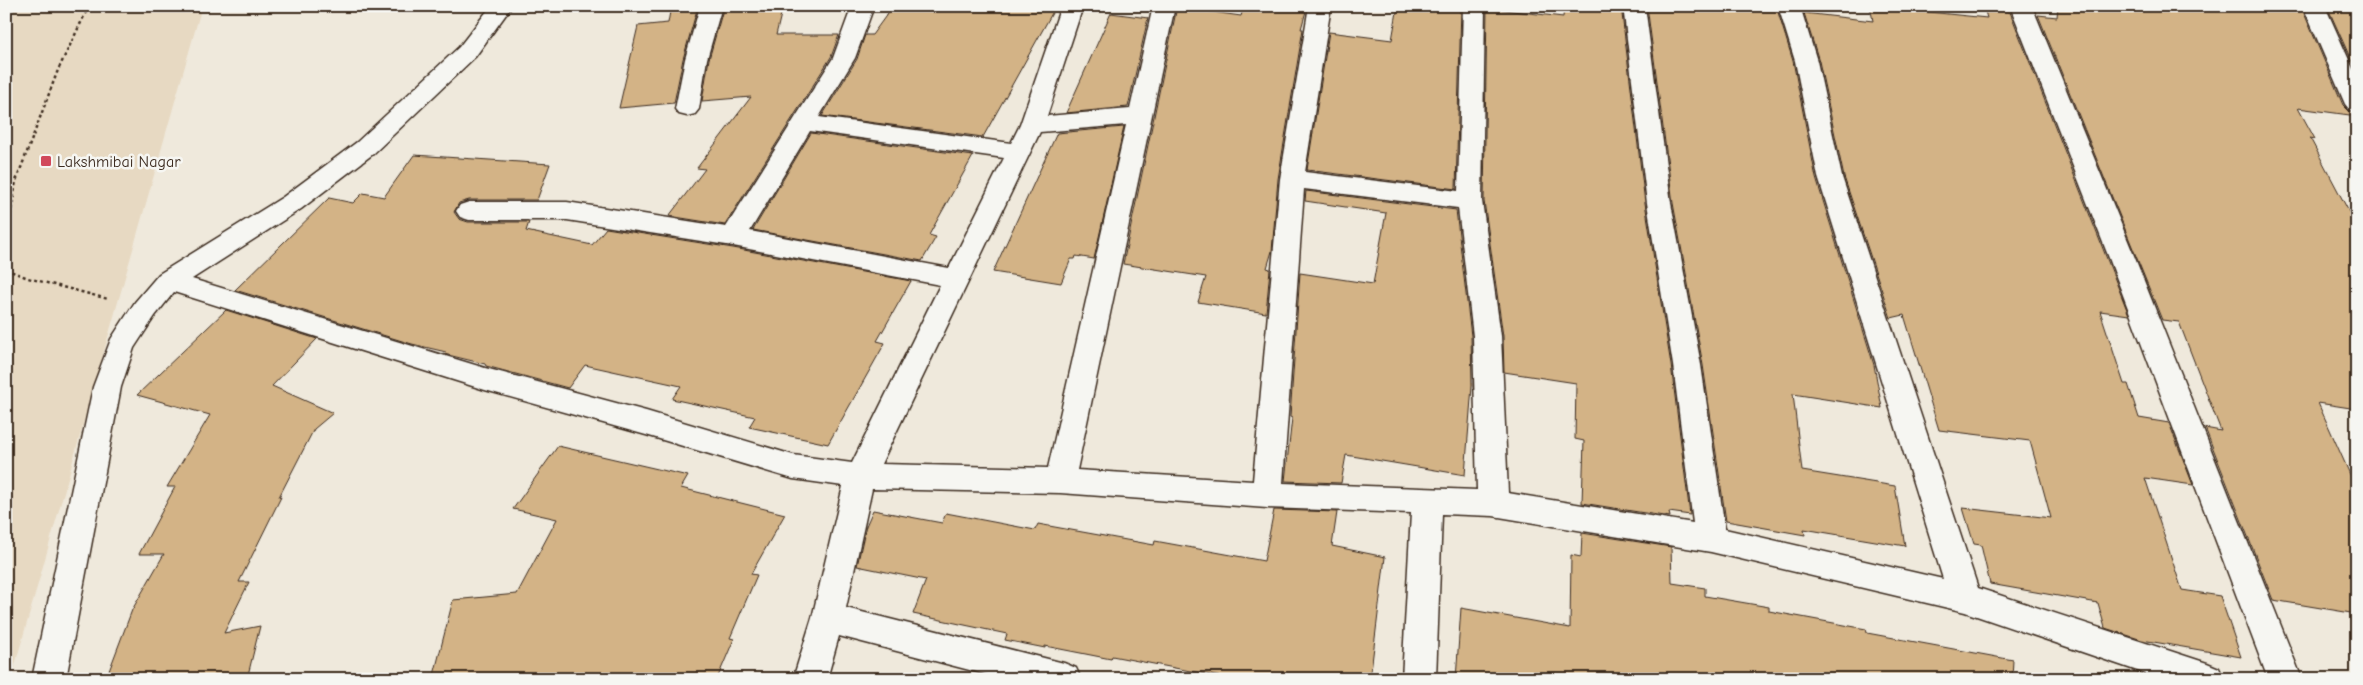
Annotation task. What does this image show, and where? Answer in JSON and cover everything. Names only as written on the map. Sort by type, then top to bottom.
[{"type":"street","points":[[49,679],[107,387],[120,346],[145,309],[168,281],[292,203],[365,148],[467,52],[502,6]]},
{"type":"street","points":[[687,109],[696,59],[711,6]]},
{"type":"street","points":[[733,237],[844,58],[863,6]]},
{"type":"street","points":[[810,679],[828,618],[860,476],[1032,125],[1072,6]]},
{"type":"street","points":[[1060,481],[1139,116],[1149,83],[1164,6]]},
{"type":"street","points":[[1267,494],[1292,179],[1320,6]]},
{"type":"street","points":[[1474,6],[1470,201],[1488,336],[1494,503]]},
{"type":"street","points":[[1634,6],[1659,203],[1686,365],[1711,539]]},
{"type":"street","points":[[1789,6],[1806,61],[1830,177],[1965,598]]},
{"type":"street","points":[[2021,6],[2122,258],[2285,679]]},
{"type":"street","points":[[2314,6],[2357,104]]},
{"type":"street","points":[[1032,125],[1139,116]]},
{"type":"street","points":[[804,123],[1018,152]]},
{"type":"street","points":[[1292,179],[1470,201]]},
{"type":"street","points":[[469,211],[567,211],[733,237],[957,279]]},
{"type":"street","points":[[168,281],[485,379],[646,423],[793,467],[860,476],[1060,481],[1267,494],[1494,503],[1711,539],[1965,598],[2207,679]]},
{"type":"street","points":[[1420,679],[1427,499]]},
{"type":"street","points":[[828,618],[1064,679]]},
{"type":"path","points":[[89,6],[58,70],[16,181],[9,226],[10,271],[28,278],[145,309]]},
{"type":"shaded area","points":[[6,6],[202,6],[11,679],[6,679]]},
{"type":"building","points":[[671,6],[698,6],[683,59],[674,103],[619,108],[638,26],[668,23]]},
{"type":"building","points":[[724,6],[783,6],[776,35],[839,35],[831,57],[725,225],[669,216],[705,169],[697,168],[751,97],[702,101],[709,59]]},
{"type":"building","points":[[893,6],[942,6],[971,11],[974,6],[1056,6],[983,137],[822,116],[857,59],[865,35],[872,35]]},
{"type":"building","points":[[1244,6],[1265,6],[1306,11],[1301,29],[1303,29],[1278,179],[1272,251],[1267,268],[1270,269],[1266,313],[1198,302],[1206,277],[1123,264],[1177,7],[1241,16]]},
{"type":"building","points":[[1398,6],[1461,6],[1456,189],[1307,170],[1329,32],[1392,40]]},
{"type":"building","points":[[1564,6],[1621,6],[1645,203],[1671,365],[1690,515],[1669,512],[1670,517],[1582,503],[1584,441],[1575,439],[1576,383],[1504,372],[1503,336],[1484,201],[1487,8],[1563,17]]},
{"type":"building","points":[[1647,6],[1765,6],[1765,8],[1777,9],[1793,61],[1816,178],[1874,365],[1882,408],[1793,394],[1802,471],[1895,486],[1905,546],[1804,529],[1805,535],[1726,521],[1703,365],[1673,203]]},
{"type":"building","points":[[1870,6],[1987,18],[1984,8],[2010,12],[2129,315],[2100,311],[2124,384],[2128,384],[2139,418],[2169,423],[2193,485],[2145,478],[2182,590],[2220,596],[2241,657],[2142,640],[2105,628],[2098,603],[1990,584],[1981,545],[1974,544],[1963,508],[2051,518],[2030,441],[1939,430],[1904,315],[1891,318],[1844,177],[1819,61],[1804,13],[1873,21]]},
{"type":"building","points":[[2058,6],[2301,6],[2343,105],[2349,111],[2357,113],[2357,116],[2298,108],[2315,139],[2310,138],[2357,227],[2357,409],[2318,403],[2357,490],[2357,614],[2273,600],[2205,428],[2221,431],[2179,322],[2162,320],[2038,15],[2057,17]]},
{"type":"building","points":[[2327,6],[2357,6],[2357,73]]},
{"type":"building","points":[[1111,13],[1148,18],[1128,107],[1066,113]]},
{"type":"building","points":[[1124,127],[1094,259],[1076,256],[1075,259],[1071,259],[1061,283],[993,272],[1057,133]]},
{"type":"building","points":[[811,133],[973,156],[929,235],[936,237],[922,261],[753,230]]},
{"type":"building","points":[[414,155],[550,164],[537,200],[469,200],[459,203],[454,212],[459,219],[468,222],[529,222],[526,231],[592,245],[606,228],[733,248],[911,281],[877,341],[885,343],[828,444],[749,427],[755,417],[672,399],[681,386],[585,365],[568,388],[444,354],[446,352],[412,344],[235,290],[329,198],[353,203],[363,193],[384,197]]},
{"type":"building","points":[[1306,191],[1456,210],[1471,336],[1472,386],[1465,475],[1346,455],[1341,483],[1285,481],[1292,418],[1290,417],[1300,273],[1373,284],[1386,213],[1305,201]]},
{"type":"building","points":[[226,310],[317,339],[272,386],[333,413],[314,429],[239,582],[249,582],[224,633],[260,626],[247,679],[106,679],[132,610],[164,554],[139,554],[175,487],[167,487],[210,415],[137,395]]},
{"type":"building","points":[[558,446],[688,476],[681,488],[785,514],[751,574],[757,575],[730,638],[734,639],[717,679],[433,679],[453,600],[517,594],[557,519],[513,509]]},
{"type":"building","points":[[873,510],[942,523],[946,513],[1035,530],[1038,524],[1154,545],[1155,541],[1264,561],[1274,510],[1337,512],[1332,546],[1385,557],[1370,679],[1232,679],[1112,656],[1111,659],[1005,640],[1007,634],[913,614],[926,580],[857,566],[866,526]]},
{"type":"building","points":[[1582,533],[1671,547],[1672,583],[1705,588],[1705,596],[1769,607],[1769,611],[1866,629],[1867,633],[2013,660],[2012,679],[1456,679],[1461,608],[1570,628],[1571,555],[1581,557]]},
{"type":"place","name":"Lakshmibai Nagar","points":[[46,161]]}]
